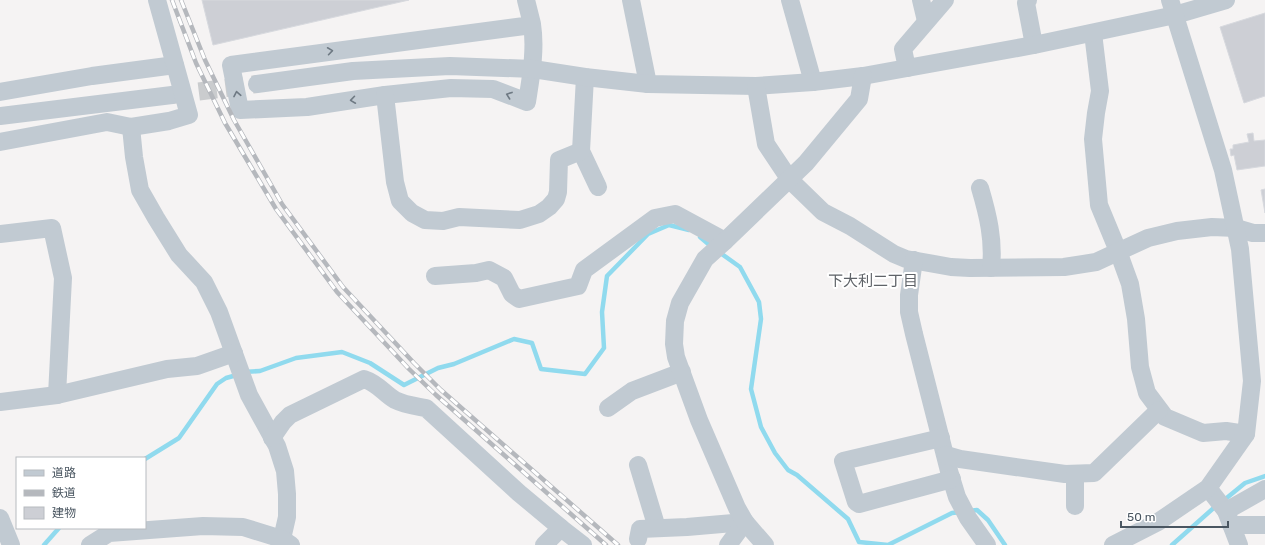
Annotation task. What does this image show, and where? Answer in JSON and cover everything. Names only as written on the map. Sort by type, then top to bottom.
[{"type":"street","points":[[0,142],[107,122],[131,127],[169,121],[189,115],[157,0]]},
{"type":"street","points":[[526,0],[532,24],[533,41],[533,69],[527,102],[493,89],[451,88],[385,95],[307,107],[240,110],[231,65],[532,24]]},
{"type":"street","points":[[631,0],[648,84]]},
{"type":"street","points":[[790,0],[813,82]]},
{"type":"street","points":[[921,0],[926,22]]},
{"type":"street","points":[[907,68],[903,48],[945,0]]},
{"type":"street","points":[[1028,0],[1026,3],[1034,45]]},
{"type":"street","points":[[257,84],[353,71],[450,66],[533,69],[585,77],[648,84],[756,86],[813,82],[863,76],[1034,45],[1093,33],[1172,7],[1226,0]]},
{"type":"street","points":[[1113,545],[1158,522],[1208,488],[1246,434],[1252,381],[1240,250],[1236,228],[1223,170],[1172,7]]},
{"type":"street","points":[[1093,33],[1100,91],[1093,139],[1099,205],[1130,284],[1136,319],[1140,367],[1147,393],[1165,417],[1203,433],[1226,431],[1246,434]]},
{"type":"street","points":[[0,92],[92,76],[175,65]]},
{"type":"street","points":[[765,545],[745,522],[737,508],[699,420],[676,357],[674,344],[675,322],[680,303],[705,259],[726,241],[806,163],[859,99],[863,76]]},
{"type":"street","points":[[585,77],[581,151],[598,187]]},
{"type":"street","points":[[756,86],[766,144],[790,180],[823,212],[850,226],[894,254],[906,259],[951,267],[1064,267],[1096,262],[1148,238],[1177,231],[1212,227],[1236,228],[1253,233],[1265,233]]},
{"type":"street","points":[[0,116],[172,94]]},
{"type":"street","points":[[385,95],[395,182],[400,201],[412,213],[425,220],[443,221],[459,217],[520,220],[539,214],[549,207],[556,199],[558,192],[559,160],[581,151]]},
{"type":"street","points":[[90,545],[109,533],[203,526],[243,527],[287,542],[287,494],[285,471],[277,446],[249,395],[219,312],[204,282],[180,254],[156,218],[140,190],[134,158],[131,127]]},
{"type":"street","points":[[980,188],[991,231],[993,253],[991,268]]},
{"type":"street","points":[[435,276],[476,273],[489,270],[504,278],[512,294],[519,299],[578,286],[584,270],[601,257],[655,218],[675,214],[726,241]]},
{"type":"street","points":[[0,234],[52,228],[63,278],[57,395]]},
{"type":"street","points":[[914,260],[909,295],[914,334],[957,497],[968,518],[987,545]]},
{"type":"street","points":[[0,402],[57,395],[167,369],[196,366],[234,353]]},
{"type":"street","points":[[608,408],[632,391],[682,372]]},
{"type":"street","points":[[272,438],[282,422],[290,415],[364,379],[374,383],[396,400],[406,404],[426,408],[519,493],[583,545]]},
{"type":"street","points":[[946,455],[987,463],[1065,474],[1094,473],[1159,410]]},
{"type":"street","points":[[941,438],[843,461],[856,502],[859,504],[952,479]]},
{"type":"street","points":[[638,465],[658,528]]},
{"type":"street","points":[[1075,474],[1075,506]]},
{"type":"street","points":[[1208,488],[1228,518],[1239,545]]},
{"type":"street","points":[[1228,518],[1265,489]]},
{"type":"street","points":[[0,518],[11,545]]},
{"type":"street","points":[[1228,518],[1265,525]]},
{"type":"street","points":[[638,538],[640,529],[745,522]]},
{"type":"street","points":[[728,545],[745,522]]},
{"type":"street","points":[[544,545],[562,528]]},
{"type":"building","points":[[202,0],[409,0],[213,45]]},
{"type":"building","points":[[1265,13],[1265,96],[1244,103],[1220,27]]},
{"type":"building","points":[[1253,133],[1254,141],[1265,140],[1265,166],[1237,170],[1234,155],[1231,156],[1230,149],[1233,149],[1233,145],[1249,142],[1247,134]]},
{"type":"building","points":[[1265,189],[1265,213],[1261,190]]},
{"type":"waterway","points":[[244,372],[260,371],[296,358],[342,352],[370,363],[404,385],[438,368],[454,364],[514,339],[532,343],[541,369],[585,374],[604,348],[602,312],[607,276],[648,234],[669,225],[689,230]]},
{"type":"waterway","points":[[700,237],[713,248]]},
{"type":"waterway","points":[[719,252],[740,267],[759,302],[761,319],[751,389],[761,427],[775,453],[788,470],[797,475],[848,519],[859,542],[888,545],[952,513],[961,512]]},
{"type":"waterway","points":[[146,458],[179,438],[217,384],[226,378],[237,375]]},
{"type":"waterway","points":[[1223,501],[1245,483],[1265,476]]},
{"type":"waterway","points":[[1172,545],[1217,505]]},
{"type":"waterway","points":[[969,511],[977,510],[988,520],[1005,545]]},
{"type":"waterway","points":[[44,545],[58,529]]},
{"type":"tunnel","points":[[172,95],[257,84]]},
{"type":"railway","points":[[172,0],[196,63],[225,123],[276,209],[337,292],[409,369],[436,395],[606,545]]},
{"type":"railway","points":[[181,0],[205,60],[234,120],[282,204],[343,287],[441,390],[618,545]]},
{"type":"district","name":"下大利二丁目","points":[[873,281]]}]
